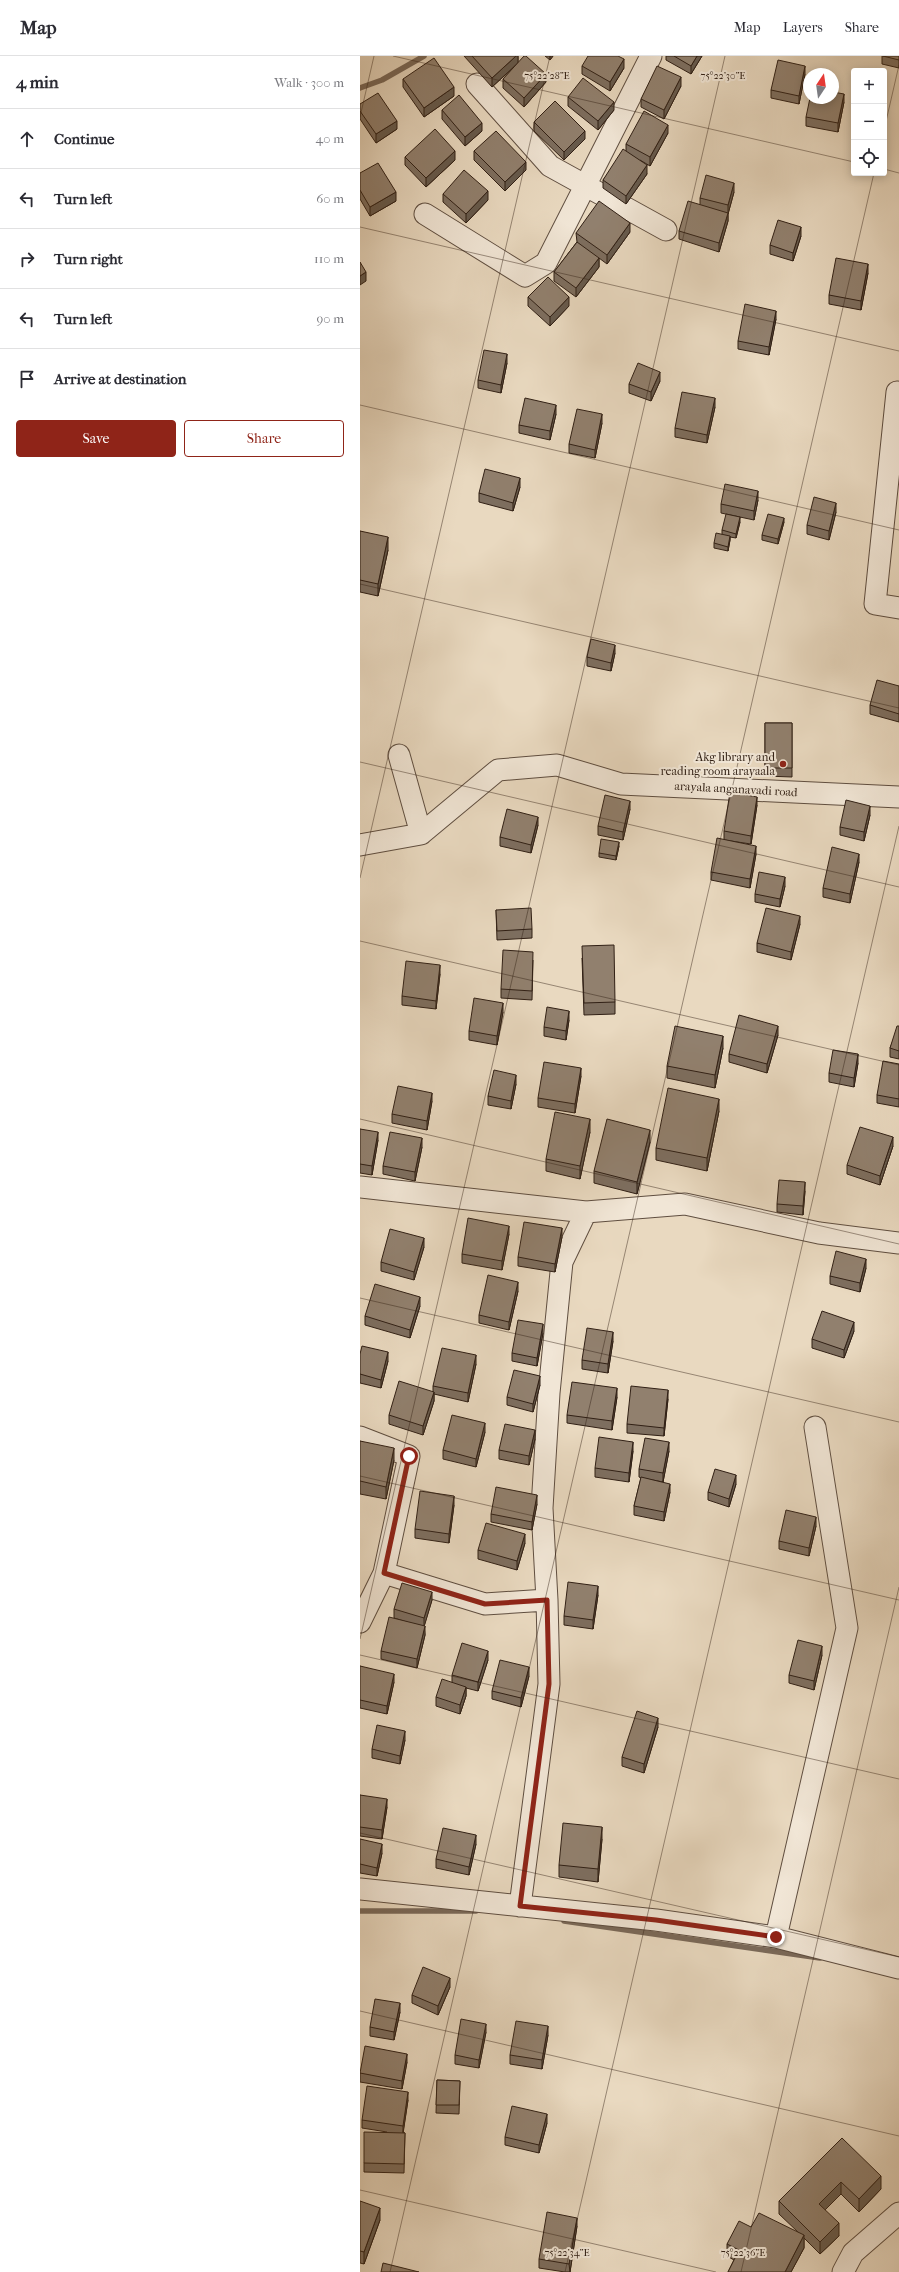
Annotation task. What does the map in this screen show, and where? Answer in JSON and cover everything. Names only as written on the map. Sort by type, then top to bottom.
[{"type":"street","points":[[425,214],[525,276],[546,263],[651,56]]},
{"type":"street","points":[[477,84],[550,166],[666,230]]},
{"type":"street","points":[[897,392],[875,604],[899,608]]},
{"type":"street","points":[[399,755],[421,834]]},
{"type":"street","name":"arayala anganavadi road","points":[[360,846],[421,834],[498,770],[557,765],[621,784],[899,797]]},
{"type":"street","points":[[360,1187],[586,1212],[685,1204],[819,1233],[899,1243]]},
{"type":"street","points":[[520,1906],[549,1684],[547,1600],[542,1508],[549,1393],[562,1262],[586,1212]]},
{"type":"street","points":[[776,1937],[847,1628],[815,1427]]},
{"type":"street","points":[[360,1437],[409,1456],[384,1573],[360,1622]]},
{"type":"street","points":[[384,1573],[485,1604],[547,1600]]},
{"type":"street","points":[[360,1889],[656,1920],[776,1937],[899,1968]]},
{"type":"street","points":[[843,2272],[853,2253],[899,2213]]},
{"type":"building","points":[[472,56],[516,56],[492,78]]},
{"type":"building","points":[[524,56],[526,56],[546,74],[524,98],[503,79]]},
{"type":"building","points":[[588,56],[618,56],[624,59],[610,82],[582,66]]},
{"type":"building","points":[[674,56],[697,56],[691,66]]},
{"type":"building","points":[[883,56],[899,56],[899,60]]},
{"type":"building","points":[[434,58],[454,87],[424,108],[403,79]]},
{"type":"building","points":[[778,60],[805,66],[803,68],[799,96],[771,90]]},
{"type":"building","points":[[657,66],[681,77],[664,110],[641,99]]},
{"type":"building","points":[[583,78],[614,102],[598,121],[568,97]]},
{"type":"building","points":[[378,93],[397,121],[376,134],[360,111],[360,104]]},
{"type":"building","points":[[839,93],[844,94],[838,123],[806,117],[809,104],[839,104]]},
{"type":"building","points":[[459,95],[482,123],[465,137],[442,110]]},
{"type":"building","points":[[555,101],[585,131],[564,152],[534,122]]},
{"type":"building","points":[[644,111],[668,125],[650,157],[626,144]]},
{"type":"building","points":[[435,129],[455,151],[426,178],[405,157]]},
{"type":"building","points":[[496,131],[526,162],[505,182],[474,151]]},
{"type":"building","points":[[623,149],[647,165],[626,196],[603,180]]},
{"type":"building","points":[[378,163],[396,192],[370,207],[360,190],[360,173]]},
{"type":"building","points":[[464,170],[488,191],[466,214],[443,194]]},
{"type":"building","points":[[706,175],[734,183],[728,205],[700,198]]},
{"type":"building","points":[[599,201],[630,223],[607,255],[576,233]]},
{"type":"building","points":[[688,201],[728,213],[719,243],[679,231]]},
{"type":"building","points":[[778,220],[801,227],[793,253],[770,245]]},
{"type":"building","points":[[577,242],[599,258],[576,288],[554,272]]},
{"type":"building","points":[[836,258],[868,264],[861,301],[829,295]]},
{"type":"building","points":[[360,262],[366,272],[360,276]]},
{"type":"building","points":[[548,277],[569,297],[550,317],[528,297]]},
{"type":"building","points":[[745,304],[776,311],[769,347],[738,341]]},
{"type":"building","points":[[484,350],[507,354],[501,385],[478,380]]},
{"type":"building","points":[[638,363],[660,372],[651,392],[629,384]]},
{"type":"building","points":[[682,392],[715,398],[707,435],[675,428]]},
{"type":"building","points":[[525,398],[556,405],[550,431],[519,425]]},
{"type":"building","points":[[577,409],[602,414],[595,450],[569,444]]},
{"type":"building","points":[[485,469],[520,478],[513,503],[479,493]]},
{"type":"building","points":[[725,484],[758,491],[754,511],[721,504]]},
{"type":"building","points":[[814,497],[836,503],[829,531],[807,525]]},
{"type":"building","points":[[726,514],[740,517],[736,534],[722,530]]},
{"type":"building","points":[[768,514],[784,518],[778,539],[762,535]]},
{"type":"building","points":[[360,531],[388,537],[378,584],[360,580]]},
{"type":"building","points":[[716,533],[730,536],[728,547],[714,543]]},
{"type":"building","points":[[591,639],[615,645],[611,663],[587,657]]},
{"type":"building","points":[[877,680],[899,686],[899,714],[870,705]]},
{"type":"building","points":[[765,723],[792,723],[792,768],[765,768]]},
{"type":"building","points":[[730,792],[757,797],[751,836],[724,831]]},
{"type":"building","points":[[605,795],[630,801],[623,832],[598,826]]},
{"type":"building","points":[[846,800],[870,806],[864,832],[840,827]]},
{"type":"building","points":[[507,809],[538,817],[531,845],[500,837]]},
{"type":"building","points":[[717,838],[756,846],[750,879],[711,872]]},
{"type":"building","points":[[601,839],[619,842],[616,856],[599,853]]},
{"type":"building","points":[[832,847],[859,854],[850,894],[823,888]]},
{"type":"building","points":[[759,872],[785,877],[780,899],[755,894]]},
{"type":"building","points":[[531,908],[532,929],[497,931],[496,910]]},
{"type":"building","points":[[766,908],[800,916],[791,952],[757,943]]},
{"type":"building","points":[[614,945],[615,1002],[584,1003],[582,946]]},
{"type":"building","points":[[503,950],[533,952],[532,991],[501,989]]},
{"type":"building","points":[[406,961],[440,965],[436,1001],[402,996]]},
{"type":"building","points":[[474,998],[503,1003],[497,1036],[469,1031]]},
{"type":"building","points":[[547,1007],[569,1011],[566,1031],[544,1027]]},
{"type":"building","points":[[739,1015],[778,1026],[767,1064],[729,1054]]},
{"type":"building","points":[[675,1026],[723,1036],[715,1075],[667,1066]]},
{"type":"building","points":[[897,1026],[899,1026],[899,1051],[890,1048]]},
{"type":"building","points":[[833,1050],[858,1054],[854,1078],[829,1073]]},
{"type":"building","points":[[883,1061],[899,1064],[899,1099],[877,1095]]},
{"type":"building","points":[[544,1062],[581,1068],[575,1104],[538,1098]]},
{"type":"building","points":[[494,1070],[516,1075],[511,1101],[488,1096]]},
{"type":"building","points":[[398,1086],[432,1093],[427,1121],[392,1114]]},
{"type":"building","points":[[668,1088],[719,1099],[707,1158],[656,1148]]},
{"type":"building","points":[[555,1112],[590,1119],[580,1166],[546,1159]]},
{"type":"building","points":[[607,1119],[650,1130],[637,1182],[594,1171]]},
{"type":"building","points":[[860,1127],[893,1137],[880,1176],[847,1165]]},
{"type":"building","points":[[360,1129],[378,1132],[372,1166],[360,1164]]},
{"type":"building","points":[[390,1132],[422,1138],[415,1172],[383,1166]]},
{"type":"building","points":[[779,1180],[805,1182],[803,1206],[777,1204]]},
{"type":"building","points":[[468,1218],[509,1226],[502,1261],[462,1254]]},
{"type":"building","points":[[524,1222],[562,1228],[555,1264],[518,1257]]},
{"type":"building","points":[[390,1229],[424,1238],[414,1272],[381,1262]]},
{"type":"building","points":[[836,1251],[866,1259],[860,1283],[830,1276]]},
{"type":"building","points":[[488,1275],[518,1282],[509,1322],[479,1315]]},
{"type":"building","points":[[375,1284],[420,1297],[410,1330],[365,1316]]},
{"type":"building","points":[[822,1311],[854,1322],[844,1350],[812,1339]]},
{"type":"building","points":[[518,1320],[543,1324],[537,1358],[512,1353]]},
{"type":"building","points":[[587,1328],[613,1332],[608,1364],[582,1360]]},
{"type":"building","points":[[362,1346],[388,1352],[381,1380],[360,1374],[360,1354]]},
{"type":"building","points":[[442,1348],[476,1355],[468,1393],[433,1386]]},
{"type":"building","points":[[514,1370],[540,1376],[533,1404],[507,1397]]},
{"type":"building","points":[[399,1381],[434,1392],[423,1426],[389,1415]]},
{"type":"building","points":[[572,1382],[617,1388],[612,1421],[567,1415]]},
{"type":"building","points":[[631,1386],[668,1390],[664,1428],[627,1424]]},
{"type":"building","points":[[452,1415],[485,1423],[476,1459],[443,1450]]},
{"type":"building","points":[[505,1424],[535,1430],[529,1456],[499,1450]]},
{"type":"building","points":[[599,1437],[633,1442],[629,1473],[595,1468]]},
{"type":"building","points":[[645,1438],[669,1442],[663,1473],[639,1469]]},
{"type":"building","points":[[360,1441],[394,1448],[386,1487],[360,1481]]},
{"type":"building","points":[[715,1469],[736,1475],[729,1499],[708,1492]]},
{"type":"building","points":[[641,1477],[670,1484],[664,1512],[634,1506]]},
{"type":"building","points":[[496,1487],[537,1495],[532,1522],[491,1514]]},
{"type":"building","points":[[420,1491],[454,1496],[449,1534],[415,1529]]},
{"type":"building","points":[[786,1510],[816,1517],[809,1548],[779,1541]]},
{"type":"building","points":[[486,1523],[525,1534],[517,1561],[478,1550]]},
{"type":"building","points":[[568,1582],[598,1586],[593,1620],[564,1616]]},
{"type":"building","points":[[402,1583],[432,1592],[424,1618],[394,1609]]},
{"type":"building","points":[[389,1617],[425,1626],[417,1659],[381,1651]]},
{"type":"building","points":[[798,1640],[822,1646],[814,1681],[789,1675]]},
{"type":"building","points":[[462,1643],[488,1651],[478,1682],[452,1675]]},
{"type":"building","points":[[500,1660],[529,1667],[521,1698],[492,1691]]},
{"type":"building","points":[[360,1666],[394,1674],[387,1706],[360,1700]]},
{"type":"building","points":[[442,1679],[466,1687],[460,1705],[436,1697]]},
{"type":"building","points":[[637,1711],[658,1718],[644,1764],[622,1757]]},
{"type":"building","points":[[377,1725],[405,1731],[400,1756],[372,1749]]},
{"type":"building","points":[[360,1795],[387,1799],[382,1830],[360,1827]]},
{"type":"building","points":[[563,1823],[602,1827],[598,1869],[559,1865]]},
{"type":"building","points":[[443,1828],[476,1835],[469,1867],[436,1859]]},
{"type":"building","points":[[360,1839],[382,1844],[377,1868],[360,1864]]},
{"type":"building","points":[[423,1967],[450,1978],[438,2006],[412,1995]]},
{"type":"building","points":[[375,1999],[400,2003],[394,2032],[370,2027]]},
{"type":"building","points":[[461,2019],[486,2024],[479,2060],[455,2055]]},
{"type":"building","points":[[516,2021],[548,2026],[542,2060],[510,2055]]},
{"type":"building","points":[[365,2046],[407,2054],[402,2081],[360,2073]]},
{"type":"building","points":[[437,2080],[460,2081],[459,2105],[436,2105]]},
{"type":"building","points":[[367,2086],[408,2092],[403,2126],[362,2120]]},
{"type":"building","points":[[512,2106],[547,2114],[539,2145],[505,2137]]},
{"type":"building","points":[[364,2132],[405,2133],[404,2164],[364,2163]]},
{"type":"building","points":[[842,2138],[881,2176],[859,2199],[841,2182],[819,2204],[839,2223],[820,2242],[779,2201]]},
{"type":"building","points":[[360,2201],[380,2208],[364,2252],[360,2251]]},
{"type":"building","points":[[547,2212],[577,2218],[569,2264],[539,2259]]},
{"type":"building","points":[[759,2213],[804,2235],[785,2272],[728,2272],[739,2250],[727,2244],[739,2221],[751,2227]]},
{"type":"building","points":[[383,2263],[419,2272],[381,2272]]},
{"type":"waterway","points":[[360,88],[382,80],[424,56]]},
{"type":"waterway","points":[[360,1911],[476,1911]]},
{"type":"waterway","points":[[564,1921],[820,1958]]},
{"type":"place","name":"Akg library and reading room arayaala","points":[[783,764]]},
{"type":"route","points":[[409,1456],[384,1573],[485,1604],[547,1600],[549,1684],[520,1906],[656,1920],[776,1937]]}]
